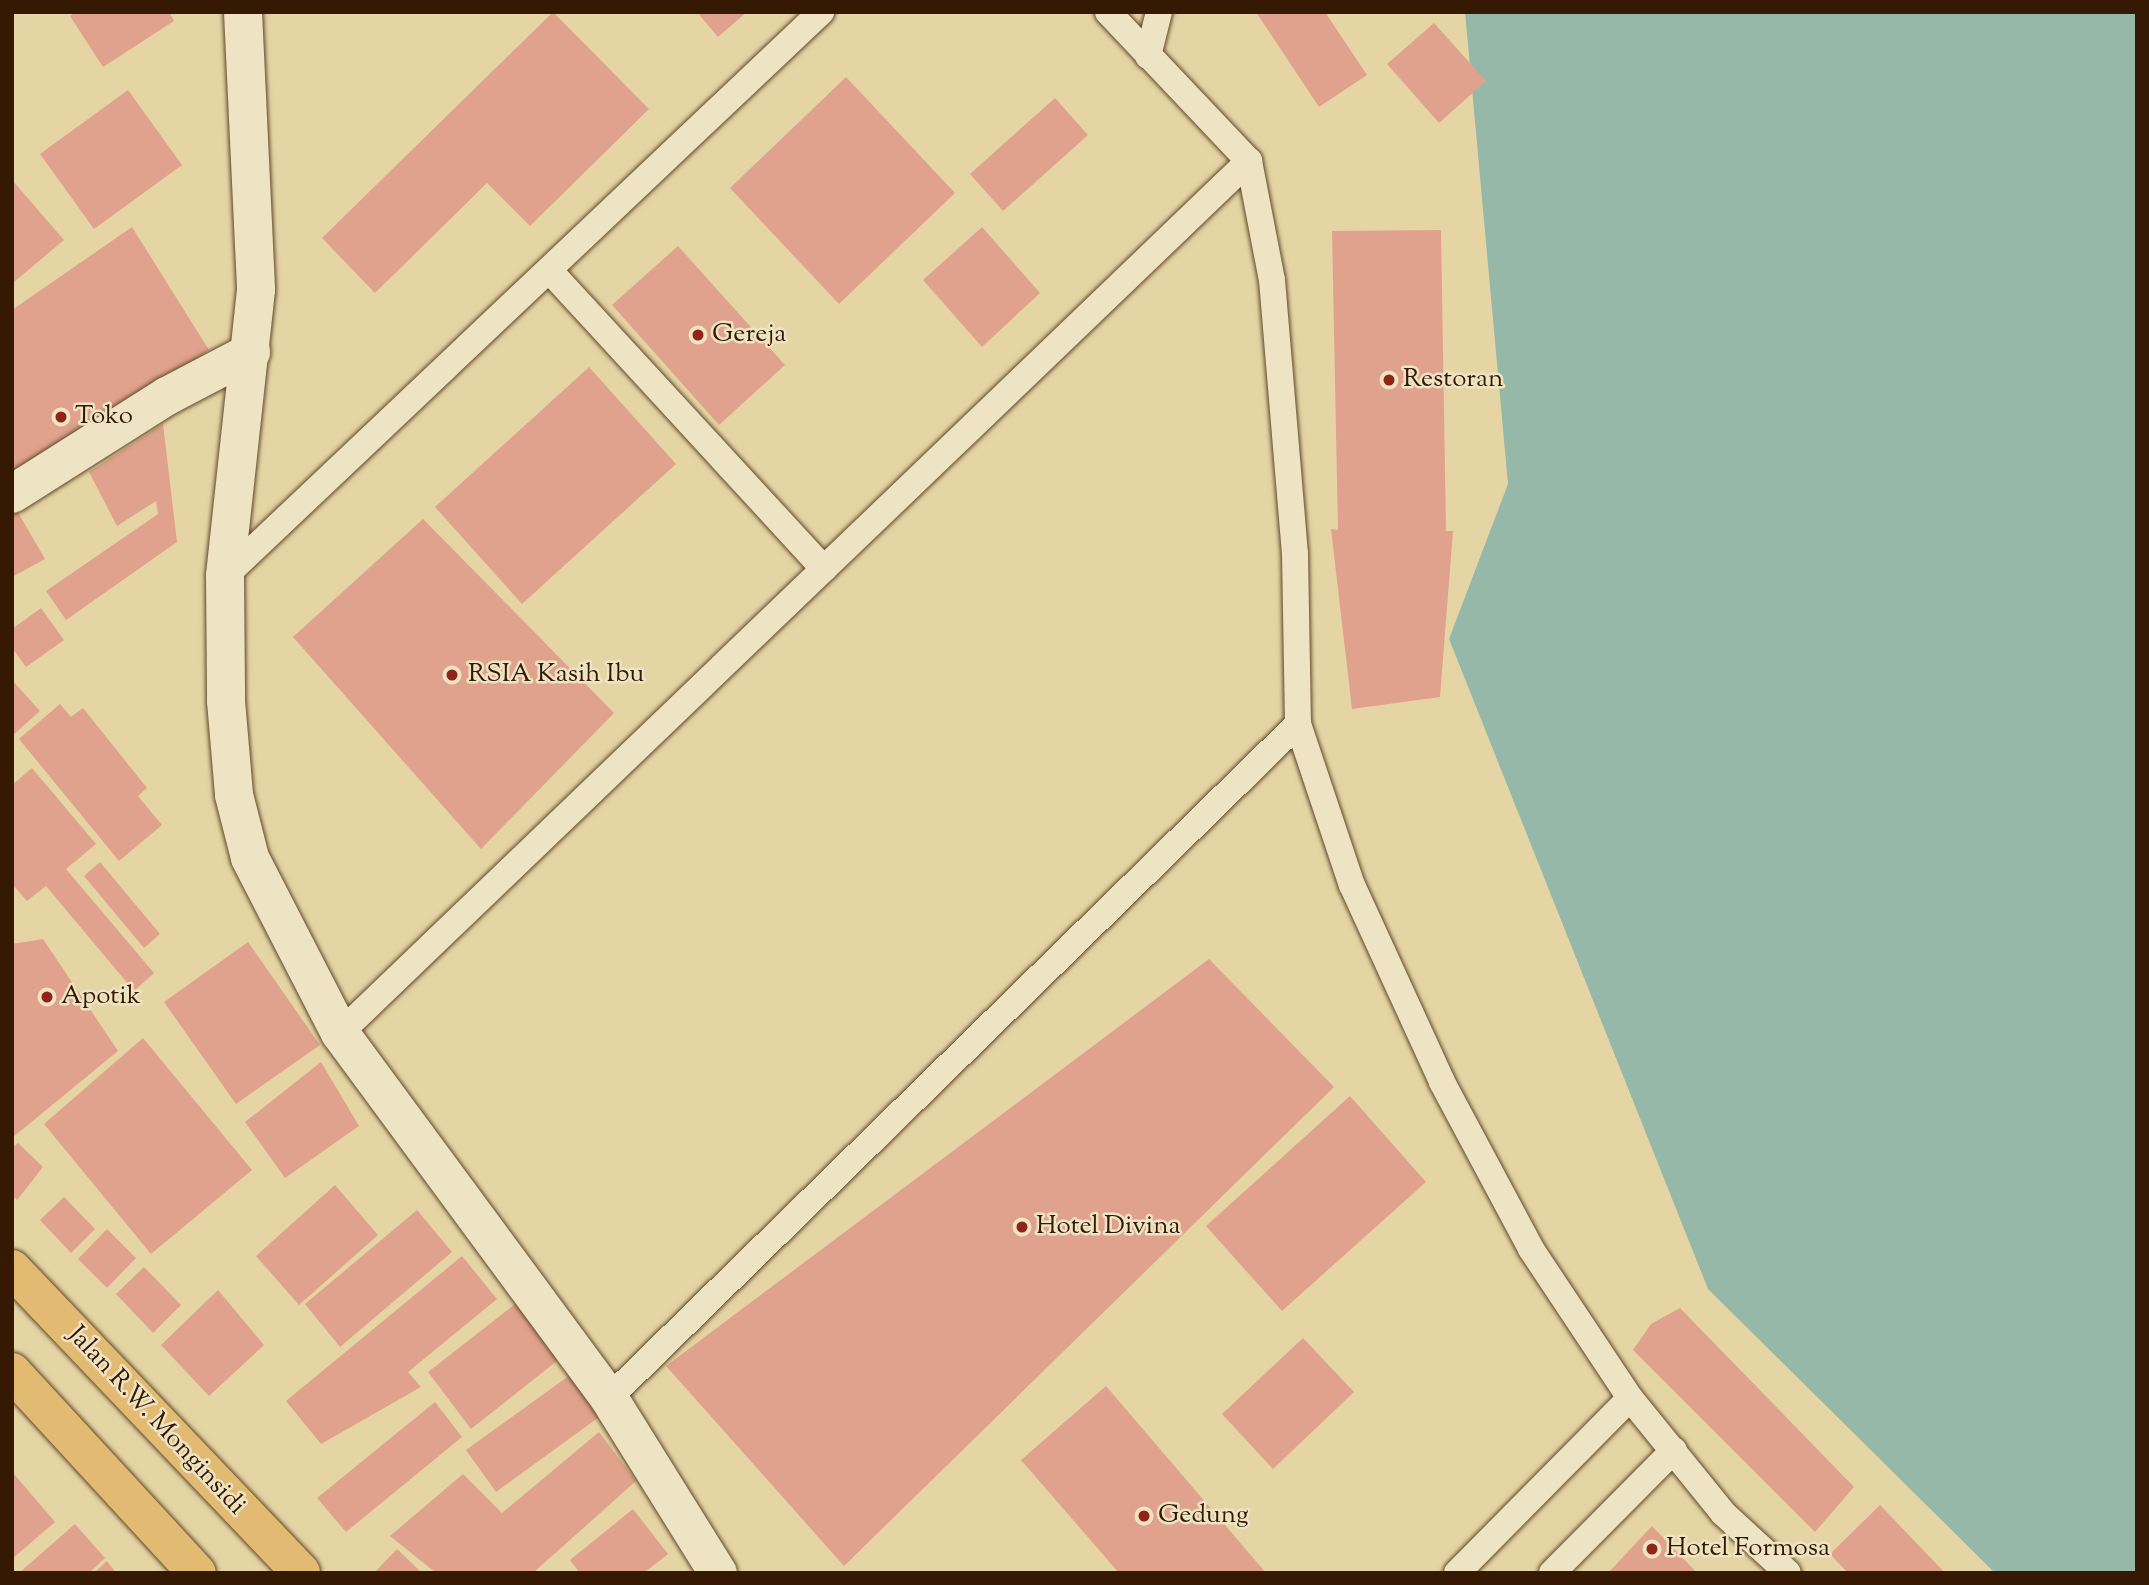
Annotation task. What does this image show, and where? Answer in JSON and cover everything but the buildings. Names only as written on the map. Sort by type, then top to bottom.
[{"type":"highway","name":"Jalan R.W. Monginsidi","points":[[12,1269],[300,1573]]},
{"type":"highway","points":[[12,1372],[197,1573]]},
{"type":"street","points":[[243,12],[256,290],[225,576],[226,701],[234,795],[244,833],[280,922],[340,1033],[610,1398],[719,1573]]},
{"type":"street","points":[[12,494],[167,396],[251,352]]},
{"type":"lane","points":[[225,576],[821,12]]},
{"type":"lane","points":[[1108,12],[1249,161],[1273,294],[1295,553],[1298,724],[1352,885],[1442,1082],[1531,1249],[1630,1398],[1723,1513],[1788,1573]]},
{"type":"lane","points":[[1148,55],[1159,12]]},
{"type":"lane","points":[[340,1033],[1249,161]]},
{"type":"lane","points":[[549,270],[824,569]]},
{"type":"lane","points":[[610,1398],[1298,724]]},
{"type":"lane","points":[[1457,1573],[1630,1398]]},
{"type":"lane","points":[[1552,1573],[1674,1450]]},
{"type":"shaded area","points":[[1465,12],[2137,12],[2137,1573],[1995,1573],[1708,1289],[1449,639],[1508,484]]},
{"type":"place","name":"Gereja","points":[[698,335]]},
{"type":"place","name":"Restoran","points":[[1389,380]]},
{"type":"place","name":"Toko","points":[[61,417]]},
{"type":"place","name":"RSIA Kasih Ibu","points":[[452,675]]},
{"type":"place","name":"Apotik","points":[[47,997]]},
{"type":"place","name":"Hotel Divina","points":[[1022,1227]]},
{"type":"place","name":"Gedung","points":[[1144,1516]]},
{"type":"place","name":"Hotel Formosa","points":[[1652,1549]]}]
